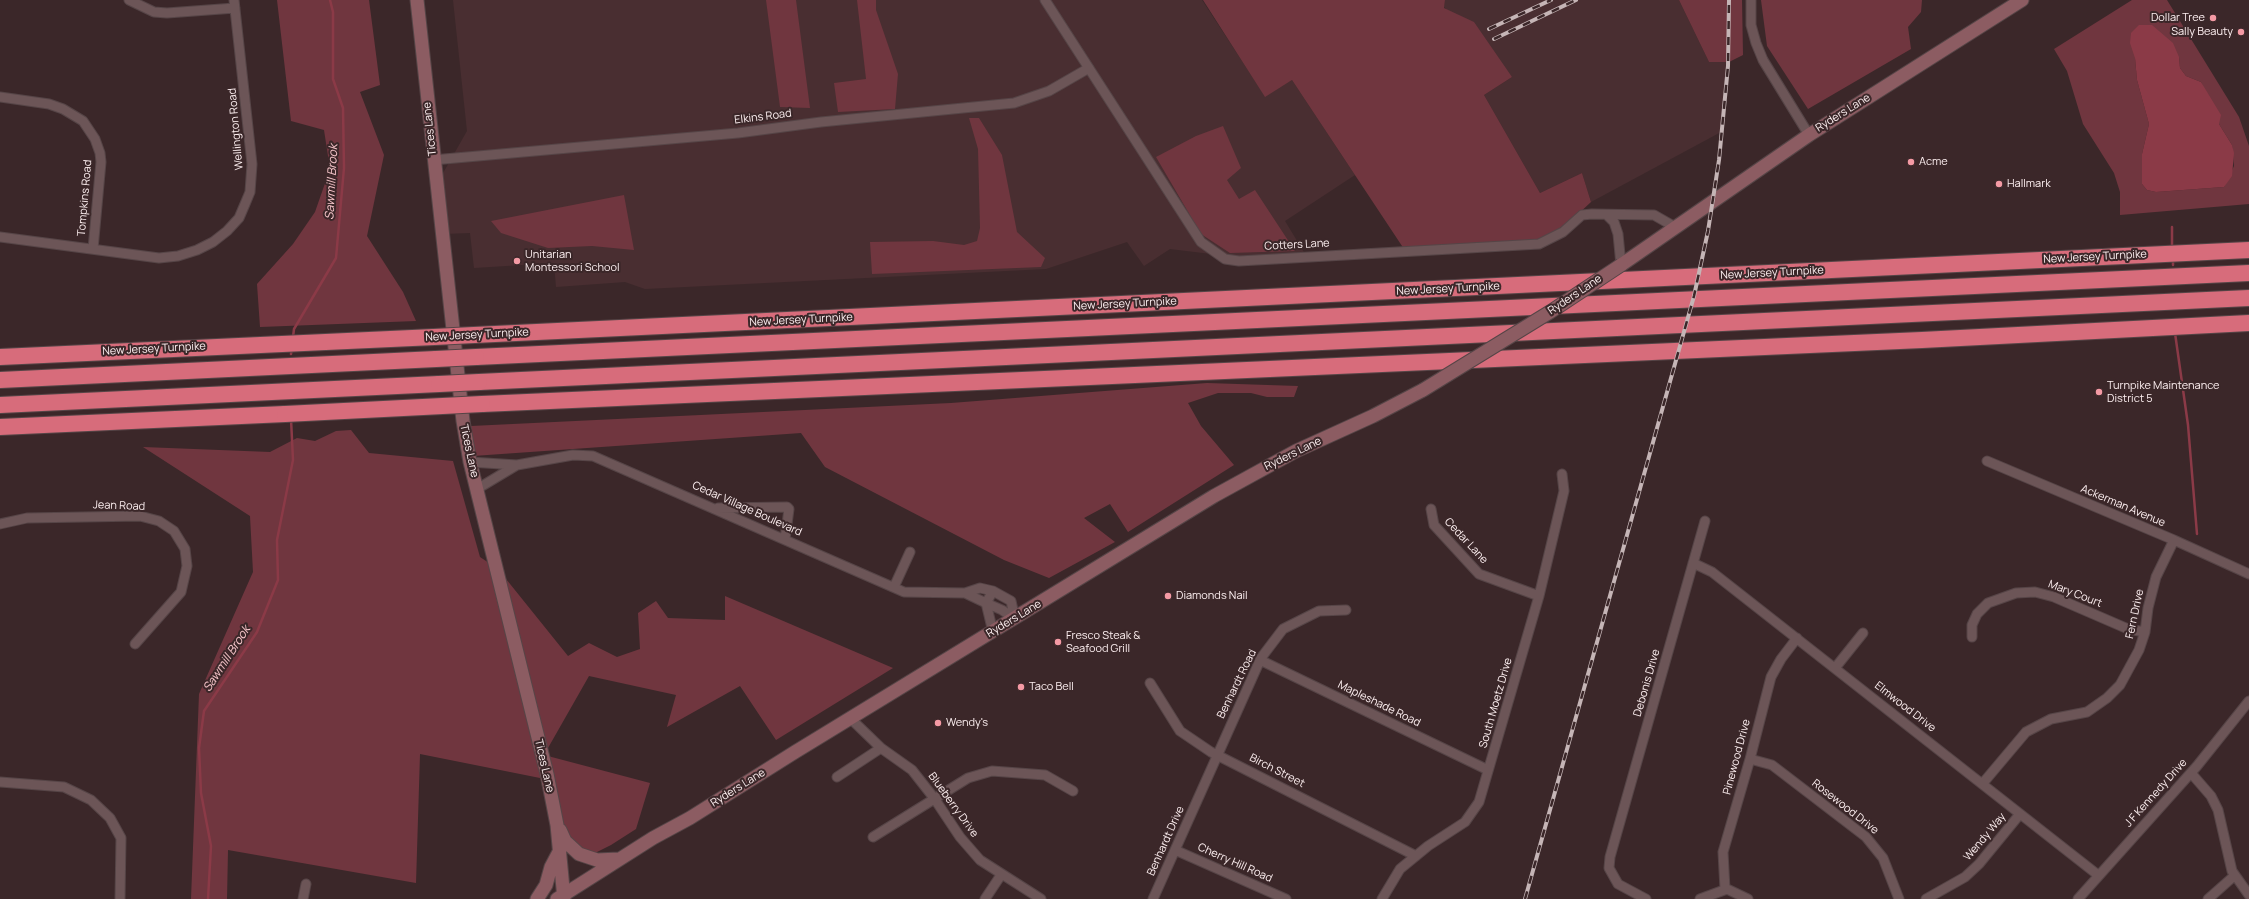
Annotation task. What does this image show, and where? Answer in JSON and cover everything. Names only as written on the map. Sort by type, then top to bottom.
[{"type":"highway","name":"New Jersey Turnpike","points":[[0,357],[2249,250]]},
{"type":"highway","name":"New Jersey Turnpike","points":[[0,380],[2249,273]]},
{"type":"highway","points":[[0,405],[2249,298]]},
{"type":"highway","points":[[0,427],[2249,323]]},
{"type":"main road","name":"Tices Lane","points":[[417,0],[433,160],[463,421],[470,462],[547,774],[557,825],[560,850],[562,898]]},
{"type":"main road","name":"Ryders Lane","points":[[562,898],[652,838],[690,818],[850,718],[1263,468],[1296,451],[1373,416],[1423,390],[1544,316],[1809,135],[2022,0]]},
{"type":"main road","points":[[557,825],[565,841],[579,854],[597,860],[619,859]]},
{"type":"main road","points":[[537,899],[546,885],[551,867],[560,850]]},
{"type":"street","points":[[128,0],[154,12],[167,13],[235,4]]},
{"type":"street","name":"Cotters Lane","points":[[1045,0],[1201,242],[1225,259],[1239,261],[1539,244],[1563,232],[1582,215],[1592,214],[1606,216],[1640,214],[1654,216],[1675,227]]},
{"type":"street","points":[[1751,0],[1751,25],[1763,60],[1809,135]]},
{"type":"street","name":"Wellington Road","points":[[0,237],[159,258],[178,256],[213,242],[239,218],[250,192],[252,164],[235,4]]},
{"type":"street","name":"Elkins Road","points":[[433,160],[738,133],[828,122],[1014,103],[1049,90],[1089,68]]},
{"type":"street","name":"Tompkins Road","points":[[0,97],[49,104],[62,109],[83,121],[95,139],[100,153],[101,162],[93,249]]},
{"type":"street","points":[[1606,216],[1614,222],[1618,234],[1621,264]]},
{"type":"street","name":"Cedar Village Boulevard","points":[[470,462],[517,465],[573,455],[593,456],[716,508],[894,587],[914,594],[965,593],[980,588],[993,591],[1011,601],[1015,619]]},
{"type":"street","name":"Ackerman Avenue","points":[[1986,461],[2174,540],[2249,574]]},
{"type":"street","name":"Cedar Village Boulevard","points":[[477,489],[517,465]]},
{"type":"street","name":"South Moetz Drive","points":[[1382,899],[1400,869],[1416,856],[1466,822],[1479,802],[1540,596],[1564,491],[1562,474]]},
{"type":"street","points":[[716,508],[787,506],[789,509],[785,539]]},
{"type":"street","name":"Cedar Lane","points":[[1431,510],[1434,525],[1478,574],[1540,596]]},
{"type":"street","name":"Jean Road","points":[[0,524],[27,518],[140,516],[159,521],[174,530],[185,549],[187,566],[181,592],[135,644]]},
{"type":"street","name":"Debonis Drive","points":[[1646,899],[1618,884],[1612,876],[1609,868],[1612,852],[1705,521]]},
{"type":"street","name":"Fern Drive","points":[[1982,783],[2026,732],[2051,719],[2087,712],[2107,698],[2120,685],[2130,669],[2145,632],[2156,577],[2174,540]]},
{"type":"street","points":[[894,587],[910,552]]},
{"type":"street","name":"Elmwood Drive","points":[[1693,563],[1712,572],[2098,875]]},
{"type":"street","points":[[993,591],[986,603],[993,632]]},
{"type":"street","name":"Mary Court","points":[[1972,637],[1975,619],[1988,602],[2016,592],[2035,592],[2054,597],[2128,629],[2145,632]]},
{"type":"street","name":"Cedar Village Boulevard","points":[[965,593],[1002,610],[1015,619]]},
{"type":"street","name":"Benhardt Road","points":[[1201,792],[1260,660],[1283,628],[1319,611],[1346,610]]},
{"type":"street","points":[[1835,668],[1863,633]]},
{"type":"street","name":"Pinewood Drive","points":[[1725,889],[1722,852],[1750,759],[1771,677],[1781,659],[1797,638]]},
{"type":"street","name":"Mapleshade Road","points":[[1260,660],[1488,770]]},
{"type":"street","name":"Birch Street","points":[[1150,683],[1180,731],[1218,755],[1416,856]]},
{"type":"street","name":"J F Kennedy Drive","points":[[2078,899],[2098,875],[2246,713],[2249,701]]},
{"type":"street","name":"Blueberry Drive","points":[[850,718],[881,748],[912,770],[934,798],[965,843],[980,860],[1040,899]]},
{"type":"street","points":[[838,776],[881,748]]},
{"type":"street","name":"Rosewood Drive","points":[[1750,759],[1772,766],[1866,837],[1884,858],[1899,899]]},
{"type":"street","points":[[873,837],[968,778],[992,771],[1045,774],[1073,791]]},
{"type":"street","points":[[2191,773],[2210,796],[2218,810],[2234,876],[2249,895]]},
{"type":"street","points":[[0,782],[64,787],[91,800],[110,818],[121,838],[120,899]]},
{"type":"street","name":"Benhardt Drive","points":[[1153,899],[1201,792]]},
{"type":"street","name":"Wendy Way","points":[[1926,899],[1965,877],[1979,864],[2020,814]]},
{"type":"street","name":"Cherry Hill Road","points":[[1175,850],[1286,899]]},
{"type":"street","points":[[985,899],[1001,875]]},
{"type":"street","points":[[2208,899],[2234,876]]},
{"type":"street","points":[[303,899],[306,884]]},
{"type":"street","points":[[1700,899],[1725,889],[1748,899]]},
{"type":"shaded area","points":[[277,0],[369,0],[380,85],[360,92],[384,155],[367,236],[403,292],[416,321],[260,327],[257,284],[293,244],[315,212],[330,169],[324,130],[291,121]]},
{"type":"shaded area","points":[[453,0],[1202,0],[1265,96],[1292,80],[1355,175],[1285,221],[1305,254],[1236,257],[1170,249],[1144,266],[1127,242],[1046,269],[645,289],[625,282],[556,287],[554,263],[474,268],[470,233],[443,234],[438,182],[467,131]]},
{"type":"shaded area","points":[[766,0],[796,0],[810,108],[780,107]]},
{"type":"shaded area","points":[[857,0],[876,0],[876,10],[898,74],[895,109],[838,112],[834,83],[866,79]]},
{"type":"shaded area","points":[[1203,0],[1445,0],[1444,8],[1474,22],[1512,77],[1484,95],[1540,193],[1582,173],[1591,202],[1548,242],[1404,249],[1292,80],[1265,97]]},
{"type":"shaded area","points":[[1445,0],[1679,0],[1709,62],[1729,62],[1721,132],[1591,202],[1582,173],[1540,193],[1484,95],[1512,77],[1444,7]]},
{"type":"shaded area","points":[[1679,0],[1742,0],[1743,55],[1729,62],[1709,62]]},
{"type":"shaded area","points":[[1761,0],[1922,0],[1921,12],[1908,27],[1911,49],[1808,109],[1767,46]]},
{"type":"shaded area","points":[[2132,0],[2167,0],[2239,117],[2249,146],[2249,204],[2120,215],[2120,192],[2114,173],[2083,124],[2067,71],[2054,49]],"holes":[[[2179,57],[2180,68],[2186,76],[2201,82],[2219,124],[2232,145],[2234,166],[2224,187],[2156,192],[2147,190],[2142,184],[2142,154],[2149,124],[2137,80],[2135,58]]]},
{"type":"shaded area","points":[[2139,25],[2152,25],[2173,43],[2179,57],[2180,68],[2186,76],[2201,82],[2221,115],[2219,124],[2232,145],[2234,153],[2232,176],[2224,187],[2156,192],[2147,190],[2142,184],[2142,154],[2149,124],[2137,80],[2135,58],[2130,43],[2131,33]]},
{"type":"shaded area","points":[[969,118],[979,118],[1002,155],[1017,232],[1045,258],[1041,267],[872,274],[870,242],[933,241],[964,245],[977,241],[980,228],[978,149]]},
{"type":"shaded area","points":[[1223,126],[1241,168],[1227,180],[1239,199],[1255,190],[1295,251],[1230,253],[1201,234],[1156,157],[1196,136]]},
{"type":"shaded area","points":[[624,195],[634,250],[592,246],[548,248],[501,233],[491,221]]},
{"type":"shaded area","points":[[1207,383],[1298,386],[1294,397],[1267,397],[1251,393],[1218,393],[1188,403],[1201,426],[1234,465],[1128,532],[1110,504],[1084,518],[1115,542],[1049,578],[1004,560],[825,467],[801,433],[473,456],[471,426],[951,403]]},
{"type":"shaded area","points":[[351,430],[369,453],[453,461],[480,557],[498,569],[568,656],[589,643],[617,657],[640,649],[638,613],[656,601],[668,618],[725,620],[725,596],[893,668],[776,740],[740,686],[667,727],[676,695],[589,676],[544,755],[650,783],[636,829],[611,845],[591,855],[560,834],[550,780],[420,754],[416,883],[228,850],[227,899],[191,899],[199,694],[253,572],[250,516],[143,447],[270,452],[297,438],[315,441],[336,431]]},
{"type":"waterway","name":"Sawmill Brook","points":[[293,337],[294,329],[336,258],[344,168],[343,108],[333,79],[333,12],[330,0]]},
{"type":"waterway","points":[[2172,227],[2172,248]]},
{"type":"waterway","points":[[2173,259],[2173,265]]},
{"type":"waterway","points":[[2175,333],[2188,425],[2197,534]]},
{"type":"waterway","name":"Sawmill Brook","points":[[291,354],[292,348]]},
{"type":"waterway","name":"Sawmill Brook","points":[[208,899],[211,846],[201,793],[199,748],[204,711],[257,632],[278,580],[277,540],[293,460],[291,419]]},
{"type":"railway","points":[[1489,29],[1551,0]]},
{"type":"railway","points":[[1494,39],[1576,0]]},
{"type":"railway","points":[[1525,899],[1694,296],[1708,231],[1719,160],[1728,66],[1729,0]]},
{"type":"place","name":"Dollar Tree","points":[[2213,18]]},
{"type":"place","name":"Sally Beauty","points":[[2241,32]]},
{"type":"place","name":"Acme","points":[[1911,162]]},
{"type":"place","name":"Hallmark","points":[[1999,184]]},
{"type":"place","name":"Unitarian Montessori School","points":[[517,261]]},
{"type":"place","name":"Turnpike Maintenance District 5","points":[[2099,392]]},
{"type":"place","name":"Diamonds Nail","points":[[1168,596]]},
{"type":"place","name":"Fresco Steak & Seafood Grill","points":[[1058,642]]},
{"type":"place","name":"Taco Bell","points":[[1021,687]]},
{"type":"place","name":"Wendy's","points":[[938,723]]}]
